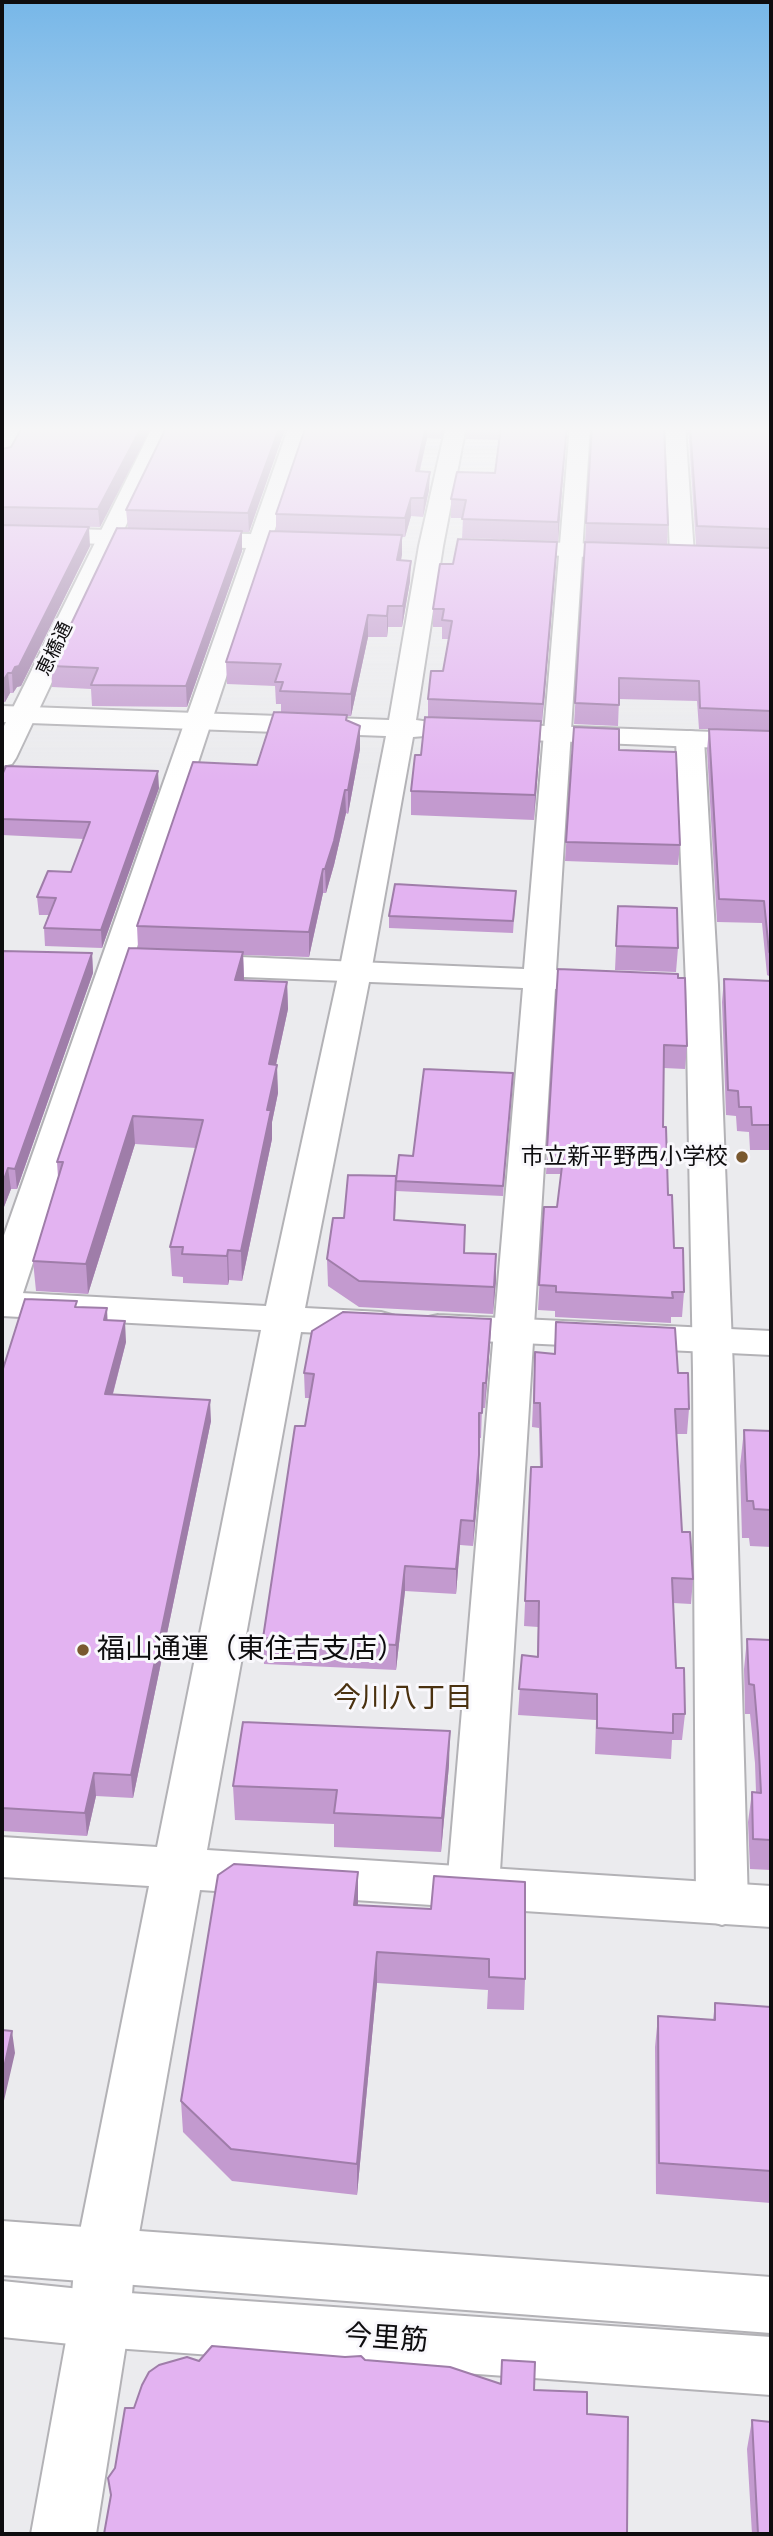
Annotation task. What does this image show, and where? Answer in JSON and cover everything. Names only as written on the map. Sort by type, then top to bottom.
[{"type":"street","name":"恵橋通","points":[[2,758],[12,714],[106,544]]},
{"type":"street","points":[[2,1296],[141,963],[198,721],[259,544]]},
{"type":"street","points":[[473,1887],[571,544]]},
{"type":"street","points":[[682,544],[682,554]]},
{"type":"street","points":[[404,545],[456,547]]},
{"type":"street","points":[[62,2534],[100,2319],[105,2256],[283,1319],[355,972],[401,729],[430,546]]},
{"type":"street","points":[[482,548],[707,555]]},
{"type":"street","points":[[12,714],[771,742]]},
{"type":"street","points":[[690,739],[702,985],[722,1904]]},
{"type":"street","points":[[79,960],[594,981]]},
{"type":"street","points":[[2,1304],[771,1343]]},
{"type":"street","points":[[2,1857],[771,1907]]},
{"type":"street","points":[[2,2248],[771,2305]]},
{"type":"street","name":"今里筋","points":[[2,2309],[100,2319],[771,2366]]},
{"type":"building","points":[[2,544],[80,544],[19,666],[2,681]]},
{"type":"building","points":[[109,544],[237,544],[186,686],[91,685],[98,668],[51,666]]},
{"type":"building","points":[[266,544],[400,544],[397,560],[411,561],[403,606],[388,606],[387,616],[368,615],[351,694],[280,691],[283,682],[275,682],[281,664],[226,662]]},
{"type":"building","points":[[457,544],[557,544],[543,704],[428,699],[431,671],[443,671],[452,621],[442,620],[444,609],[433,609],[440,564],[453,564]]},
{"type":"building","points":[[585,544],[771,548],[771,711],[700,708],[699,681],[619,678],[619,705],[575,703]]},
{"type":"building","points":[[274,712],[347,715],[346,720],[360,726],[348,790],[345,790],[334,841],[323,869],[309,932],[137,926],[193,762],[257,765]]},
{"type":"building","points":[[425,717],[541,721],[535,795],[411,791],[415,755],[421,755]]},
{"type":"building","points":[[574,727],[619,729],[619,750],[676,752],[680,845],[566,842]]},
{"type":"building","points":[[709,729],[771,731],[771,953],[764,901],[719,899]]},
{"type":"building","points":[[6,766],[158,771],[101,930],[44,928],[56,898],[37,897],[48,871],[71,872],[90,822],[2,819],[2,775]]},
{"type":"building","points":[[395,884],[516,891],[513,921],[389,916]]},
{"type":"building","points":[[618,906],[677,908],[678,948],[616,946]]},
{"type":"building","points":[[129,948],[243,952],[235,980],[287,982],[269,1064],[277,1065],[267,1110],[271,1110],[241,1251],[228,1250],[227,1256],[182,1254],[183,1247],[170,1247],[203,1120],[133,1116],[86,1264],[33,1261],[63,1162],[57,1162]]},
{"type":"building","points":[[2,951],[92,953],[15,1169],[8,1168],[2,1185]]},
{"type":"building","points":[[558,969],[678,974],[678,978],[685,978],[687,1046],[664,1045],[663,1127],[666,1127],[668,1195],[672,1195],[674,1248],[683,1248],[684,1292],[672,1292],[673,1298],[556,1292],[556,1286],[539,1285],[544,1207],[557,1207],[564,1150],[547,1149]]},
{"type":"building","points":[[724,979],[771,981],[771,1125],[752,1125],[751,1107],[739,1107],[738,1091],[728,1090]]},
{"type":"building","points":[[424,1069],[513,1073],[503,1186],[396,1181],[399,1155],[413,1156]]},
{"type":"building","points":[[348,1175],[396,1176],[394,1220],[465,1225],[464,1253],[496,1254],[494,1287],[359,1281],[327,1259],[333,1218],[344,1218]]},
{"type":"building","name":"福山通運（東住吉支店）","points":[[25,1299],[77,1301],[75,1307],[107,1308],[104,1320],[125,1321],[105,1394],[210,1400],[131,1775],[94,1773],[85,1813],[2,1808],[2,1372]]},
{"type":"building","points":[[343,1312],[491,1319],[486,1383],[483,1383],[482,1413],[479,1413],[474,1521],[461,1520],[456,1569],[405,1566],[396,1645],[263,1638],[295,1426],[305,1426],[314,1374],[304,1373],[312,1331]]},
{"type":"building","points":[[556,1322],[675,1328],[678,1373],[688,1373],[689,1409],[675,1409],[682,1532],[690,1532],[693,1579],[672,1578],[676,1668],[684,1668],[685,1714],[673,1714],[673,1733],[597,1728],[597,1694],[519,1689],[522,1655],[538,1657],[539,1601],[525,1601],[531,1467],[542,1467],[540,1403],[534,1403],[535,1352],[555,1354]]},
{"type":"building","points":[[744,1430],[771,1431],[771,1510],[754,1509],[753,1501],[747,1501]]},
{"type":"building","points":[[747,1639],[771,1640],[771,1840],[753,1839],[752,1792],[761,1793],[754,1685],[749,1684]]},
{"type":"building","points":[[243,1722],[450,1731],[442,1818],[334,1813],[337,1790],[233,1786]]},
{"type":"building","points":[[234,1864],[358,1872],[354,1905],[431,1909],[434,1876],[525,1882],[525,1979],[489,1977],[489,1959],[377,1952],[357,2164],[231,2149],[181,2101],[218,1875]]},
{"type":"building","points":[[715,2003],[771,2007],[771,2171],[659,2163],[658,2016],[715,2020]]},
{"type":"building","points":[[2,2030],[12,2031],[2,2077]]},
{"type":"building","points":[[212,2346],[361,2356],[365,2360],[450,2367],[501,2384],[502,2360],[535,2362],[534,2390],[587,2392],[587,2414],[628,2417],[627,2534],[104,2534],[111,2495],[108,2478],[115,2468],[125,2408],[134,2408],[149,2372],[159,2365],[187,2357],[199,2361]]},
{"type":"building","points":[[752,2420],[771,2422],[771,2534],[758,2534]]},
{"type":"place","name":"市立新平野西小学校","points":[[742,1157]]},
{"type":"place","name":"福山通運（東住吉支店）","points":[[83,1650]]},
{"type":"district","name":"今川八丁目","points":[[403,1699]]}]
